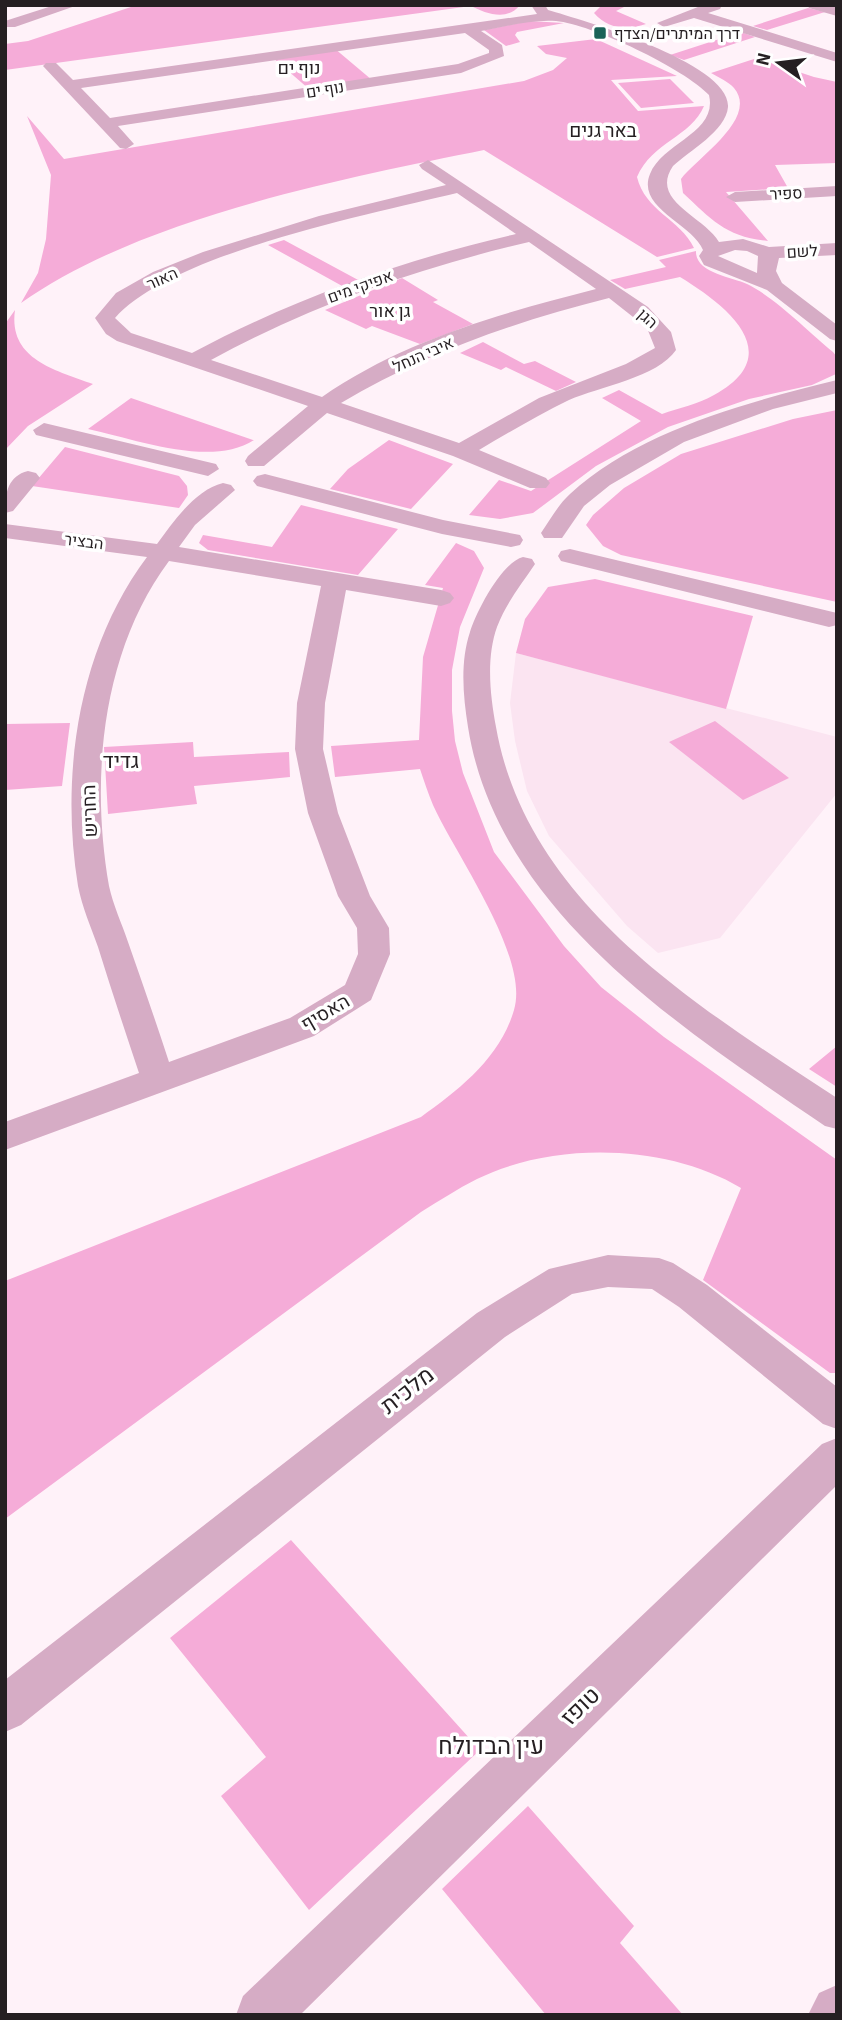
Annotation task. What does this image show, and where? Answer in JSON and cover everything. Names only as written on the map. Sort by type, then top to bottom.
[{"type":"street","points":[[8,23],[71,5]]},
{"type":"street","points":[[664,23],[717,5]]},
{"type":"street","points":[[814,5],[837,12]]},
{"type":"street","points":[[70,85],[511,20],[545,10],[580,9],[583,18],[601,30]]},
{"type":"street","points":[[545,10],[601,30],[693,75],[718,95],[720,110],[715,120],[671,159],[657,182],[660,195],[667,204],[702,232],[713,250]]},
{"type":"street","points":[[693,13],[837,58]]},
{"type":"street","points":[[8,23],[27,39]]},
{"type":"street","name":"נוף ים","points":[[106,123],[461,68],[496,57],[499,51],[494,45],[466,27]]},
{"type":"street","points":[[51,66],[126,144]]},
{"type":"street","name":"הגן","points":[[428,165],[612,291],[660,328],[665,340],[666,350],[649,364],[580,388],[542,405],[461,451]]},
{"type":"street","name":"האור","points":[[327,404],[124,337],[113,330],[105,318],[110,306],[122,296],[156,280],[309,223],[461,187]]},
{"type":"street","name":"ספיר","points":[[735,197],[837,191]]},
{"type":"street","points":[[702,232],[745,245],[767,258],[766,271],[774,286]]},
{"type":"street","name":"אפיקי מים","points":[[197,359],[254,328],[355,287],[471,250],[532,236]]},
{"type":"street","points":[[745,245],[713,250],[708,256],[711,261],[726,268],[774,286],[837,335]]},
{"type":"street","name":"לשם","points":[[726,268],[747,270],[767,258],[837,249]]},
{"type":"street","name":"איבי הנחל","points":[[261,471],[276,440],[327,404],[434,347],[501,321],[612,291]]},
{"type":"street","points":[[553,533],[576,501],[602,480],[655,449],[726,417],[837,386]]},
{"type":"street","points":[[809,394],[837,393]]},
{"type":"street","points":[[327,404],[461,451],[538,483]]},
{"type":"street","points":[[44,430],[252,488],[261,471]]},
{"type":"street","points":[[216,479],[230,459],[517,552],[548,566],[570,556],[834,622]]},
{"type":"street","points":[[5,506],[28,478]]},
{"type":"street","name":"החריש","points":[[158,1079],[94,888],[86,802],[90,743],[101,673],[140,583],[216,479]]},
{"type":"street","name":"הבציר","points":[[5,531],[162,552]]},
{"type":"street","points":[[570,556],[571,544],[553,533],[533,532],[517,552],[509,582],[490,617],[478,650],[477,685],[481,732],[500,793],[527,844],[572,907],[642,978],[837,1116]]},
{"type":"street","points":[[162,552],[441,598]]},
{"type":"street","name":"האסיף","points":[[5,1136],[302,1027],[359,992],[374,954],[373,928],[354,896],[323,813],[309,749],[311,703],[335,580]]},
{"type":"street","name":"מלכית","points":[[5,1709],[491,1325],[564,1280],[608,1271],[659,1274],[693,1296],[837,1411]]},
{"type":"street","name":"טופז","points":[[262,2015],[837,1457]]},
{"type":"shaded area","points":[[137,5],[520,5],[502,15],[471,6],[5,70],[5,44],[28,41]]},
{"type":"shaded area","points":[[602,5],[628,5],[616,11],[646,24],[625,28],[612,26],[594,13]]},
{"type":"shaded area","points":[[808,8],[825,12],[767,30],[753,26]]},
{"type":"shaded area","points":[[529,21],[564,23],[517,32],[515,35],[520,42],[506,46],[484,30]]},
{"type":"shaded area","points":[[741,32],[755,37],[684,60],[670,55]]},
{"type":"shaded area","points":[[596,39],[677,76],[611,80],[638,111],[704,106],[690,125],[652,156],[637,177],[647,198],[680,229],[694,248],[657,257],[484,150],[306,189],[182,225],[124,247],[69,273],[21,303],[38,273],[46,239],[51,175],[27,116],[64,159],[524,81],[553,70],[567,58],[546,54],[537,46]]},
{"type":"shaded area","points":[[334,48],[372,80],[309,89],[272,57]]},
{"type":"shaded area","points":[[757,58],[837,82],[837,163],[775,165],[788,188],[726,192],[768,241],[741,236],[721,226],[683,193],[681,179],[723,136],[739,112],[740,100],[734,88],[711,73]]},
{"type":"shaded area","points":[[670,79],[694,103],[641,108],[618,83]]},
{"type":"shaded area","points":[[284,240],[360,281],[344,287],[268,245]]},
{"type":"shaded area","points":[[696,251],[701,264],[757,290],[780,306],[833,352],[837,357],[836,374],[812,385],[749,399],[668,427],[596,466],[533,513],[500,519],[469,515],[499,480],[531,491],[641,421],[602,398],[619,390],[662,414],[708,398],[736,379],[747,363],[748,347],[742,331],[715,301],[680,277],[625,289],[610,280],[666,267],[659,260]]},
{"type":"shaded area","points":[[402,278],[438,300],[433,302],[473,324],[420,344],[372,326],[366,329],[325,310]]},
{"type":"shaded area","points":[[15,310],[15,327],[19,340],[27,351],[50,367],[93,384],[28,426],[5,450],[5,324]]},
{"type":"shaded area","points":[[483,342],[524,364],[535,361],[576,382],[556,391],[506,367],[501,370],[460,353]]},
{"type":"shaded area","points":[[131,398],[254,440],[217,452],[195,451],[173,449],[88,429]]},
{"type":"shaded area","points":[[837,410],[837,602],[621,555],[603,546],[586,525],[593,515],[624,488],[681,454],[793,419]]},
{"type":"shaded area","points":[[389,440],[453,464],[411,509],[330,489],[348,469]]},
{"type":"shaded area","points":[[65,447],[179,476],[187,486],[188,495],[179,508],[32,486]]},
{"type":"shaded area","points":[[301,505],[398,529],[358,575],[208,550],[199,543],[203,535],[272,547]]},
{"type":"shaded area","points":[[456,543],[474,551],[484,568],[460,627],[452,670],[455,741],[463,773],[494,852],[564,946],[601,987],[664,1037],[837,1160],[837,1373],[830,1373],[703,1280],[741,1188],[712,1173],[646,1156],[610,1153],[541,1158],[477,1179],[421,1212],[5,1519],[5,1281],[421,1117],[477,1071],[489,1058],[508,1027],[514,1010],[516,988],[511,962],[488,906],[433,805],[420,769],[335,777],[331,746],[419,740],[423,657],[443,588],[425,585]]},
{"type":"shaded area","points":[[595,579],[753,616],[726,709],[516,653],[525,619],[548,587]]},
{"type":"shaded area","points":[[516,653],[837,737],[837,793],[720,938],[658,953],[627,926],[549,836],[527,791],[515,741],[510,703]]},
{"type":"shaded area","points":[[715,721],[789,778],[743,800],[669,742]]},
{"type":"shaded area","points":[[70,723],[62,786],[5,790],[5,724]]},
{"type":"shaded area","points":[[193,742],[194,757],[289,752],[290,777],[194,786],[197,804],[108,814],[104,747]]},
{"type":"shaded area","points":[[837,1046],[837,1087],[809,1069]]},
{"type":"shaded area","points":[[291,1540],[480,1750],[309,1910],[221,1796],[266,1757],[170,1638]]},
{"type":"shaded area","points":[[528,1806],[634,1926],[620,1943],[683,2015],[546,2015],[442,1889]]},
{"type":"place","name":"דרך המיתרים/הצדף","points":[[600,33]]},
{"type":"district","name":"נוף ים","points":[[299,68]]},
{"type":"district","name":"באר גנים","points":[[603,130]]},
{"type":"district","name":"גן אור","points":[[390,311]]},
{"type":"district","name":"גדיד","points":[[121,761]]},
{"type":"district","name":"עין הבדולח","points":[[491,1746]]}]
